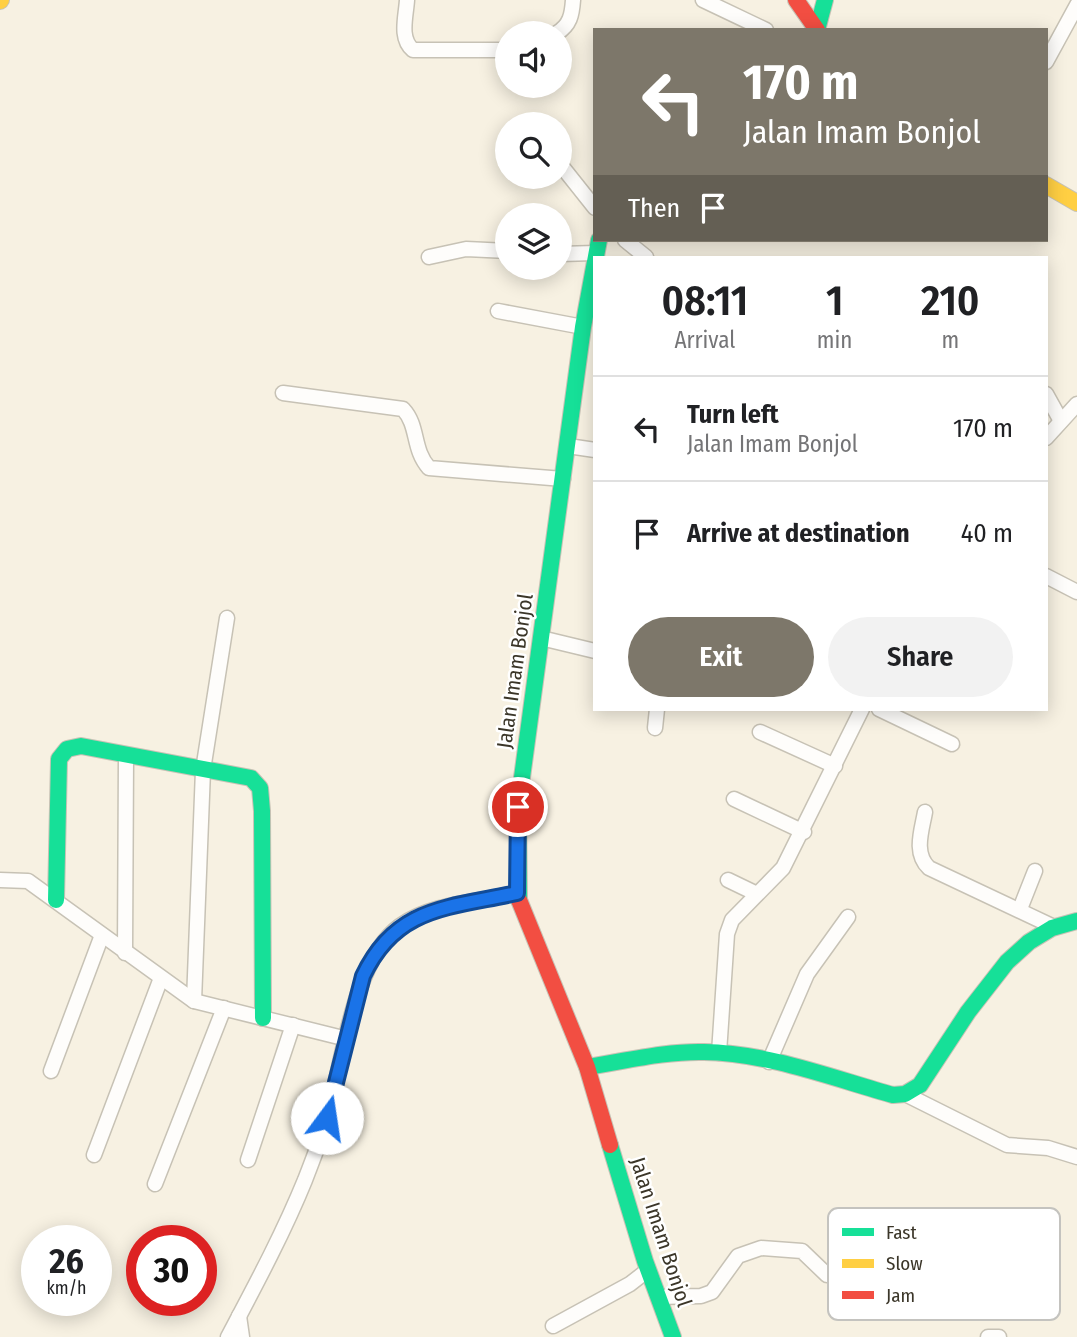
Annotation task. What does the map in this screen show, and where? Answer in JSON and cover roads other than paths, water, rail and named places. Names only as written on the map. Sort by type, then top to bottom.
[{"type":"main road","points":[[818,28],[825,0]]},
{"type":"main road","points":[[803,4],[816,28]]},
{"type":"main road","points":[[797,28],[803,4]]},
{"type":"main road","points":[[1048,186],[1077,203]]},
{"type":"main road","name":"Jalan Imam Bonjol","points":[[593,269],[518,807],[517,893],[528,928],[587,1067],[648,1270],[673,1337]]},
{"type":"main road","points":[[56,900],[59,760],[67,749],[81,746],[251,778],[260,788],[262,1018]]},
{"type":"main road","points":[[587,1067],[667,1056],[719,1053],[769,1062],[892,1095],[905,1094],[920,1084],[1016,951],[1054,927],[1077,921]]},
{"type":"street","points":[[407,0],[404,36],[406,44],[414,50],[495,50]]},
{"type":"street","points":[[570,21],[573,0]]},
{"type":"street","points":[[703,0],[762,28]]},
{"type":"street","points":[[1048,58],[1077,5]]},
{"type":"street","points":[[572,179],[593,205]]},
{"type":"street","points":[[627,242],[645,256]]},
{"type":"street","points":[[572,251],[597,246]]},
{"type":"street","points":[[429,257],[466,249],[495,250]]},
{"type":"street","points":[[498,311],[583,327]]},
{"type":"street","points":[[283,393],[403,409],[412,425],[417,450],[429,468],[563,479]]},
{"type":"street","points":[[1048,398],[1061,421]]},
{"type":"street","points":[[1048,436],[1077,404]]},
{"type":"street","points":[[568,446],[593,450]]},
{"type":"street","points":[[1048,577],[1077,592]]},
{"type":"street","points":[[194,1002],[203,770],[227,618]]},
{"type":"street","points":[[541,638],[593,650]]},
{"type":"street","points":[[655,728],[657,711]]},
{"type":"street","points":[[719,1053],[727,934],[733,920],[783,868],[804,832],[861,711]]},
{"type":"street","points":[[883,711],[952,744]]},
{"type":"street","points":[[760,732],[835,766]]},
{"type":"street","points":[[125,953],[126,756]]},
{"type":"street","points":[[734,799],[804,832]]},
{"type":"street","points":[[925,811],[919,845],[924,864],[1054,927]]},
{"type":"street","points":[[1020,909],[1035,871]]},
{"type":"street","points":[[0,880],[29,881],[194,1002],[347,1039]]},
{"type":"street","points":[[728,880],[757,894]]},
{"type":"street","points":[[228,1337],[289,1220],[306,1178],[327,1118],[363,976],[380,946],[400,926],[443,908],[517,893]]},
{"type":"street","points":[[769,1062],[807,974],[848,917]]},
{"type":"street","points":[[51,1071],[102,935]]},
{"type":"street","points":[[94,1155],[161,978]]},
{"type":"street","points":[[155,1184],[223,1009]]},
{"type":"street","points":[[248,1160],[293,1025]]},
{"type":"street","points":[[905,1094],[1007,1145],[1048,1148],[1077,1157]]},
{"type":"street","points":[[658,1297],[701,1296],[712,1292],[738,1256],[761,1248],[802,1251],[827,1275]]},
{"type":"street","points":[[553,1326],[630,1284],[648,1270]]},
{"type":"street","points":[[239,1316],[242,1337]]},
{"type":"street","points":[[988,1337],[999,1337]]}]
